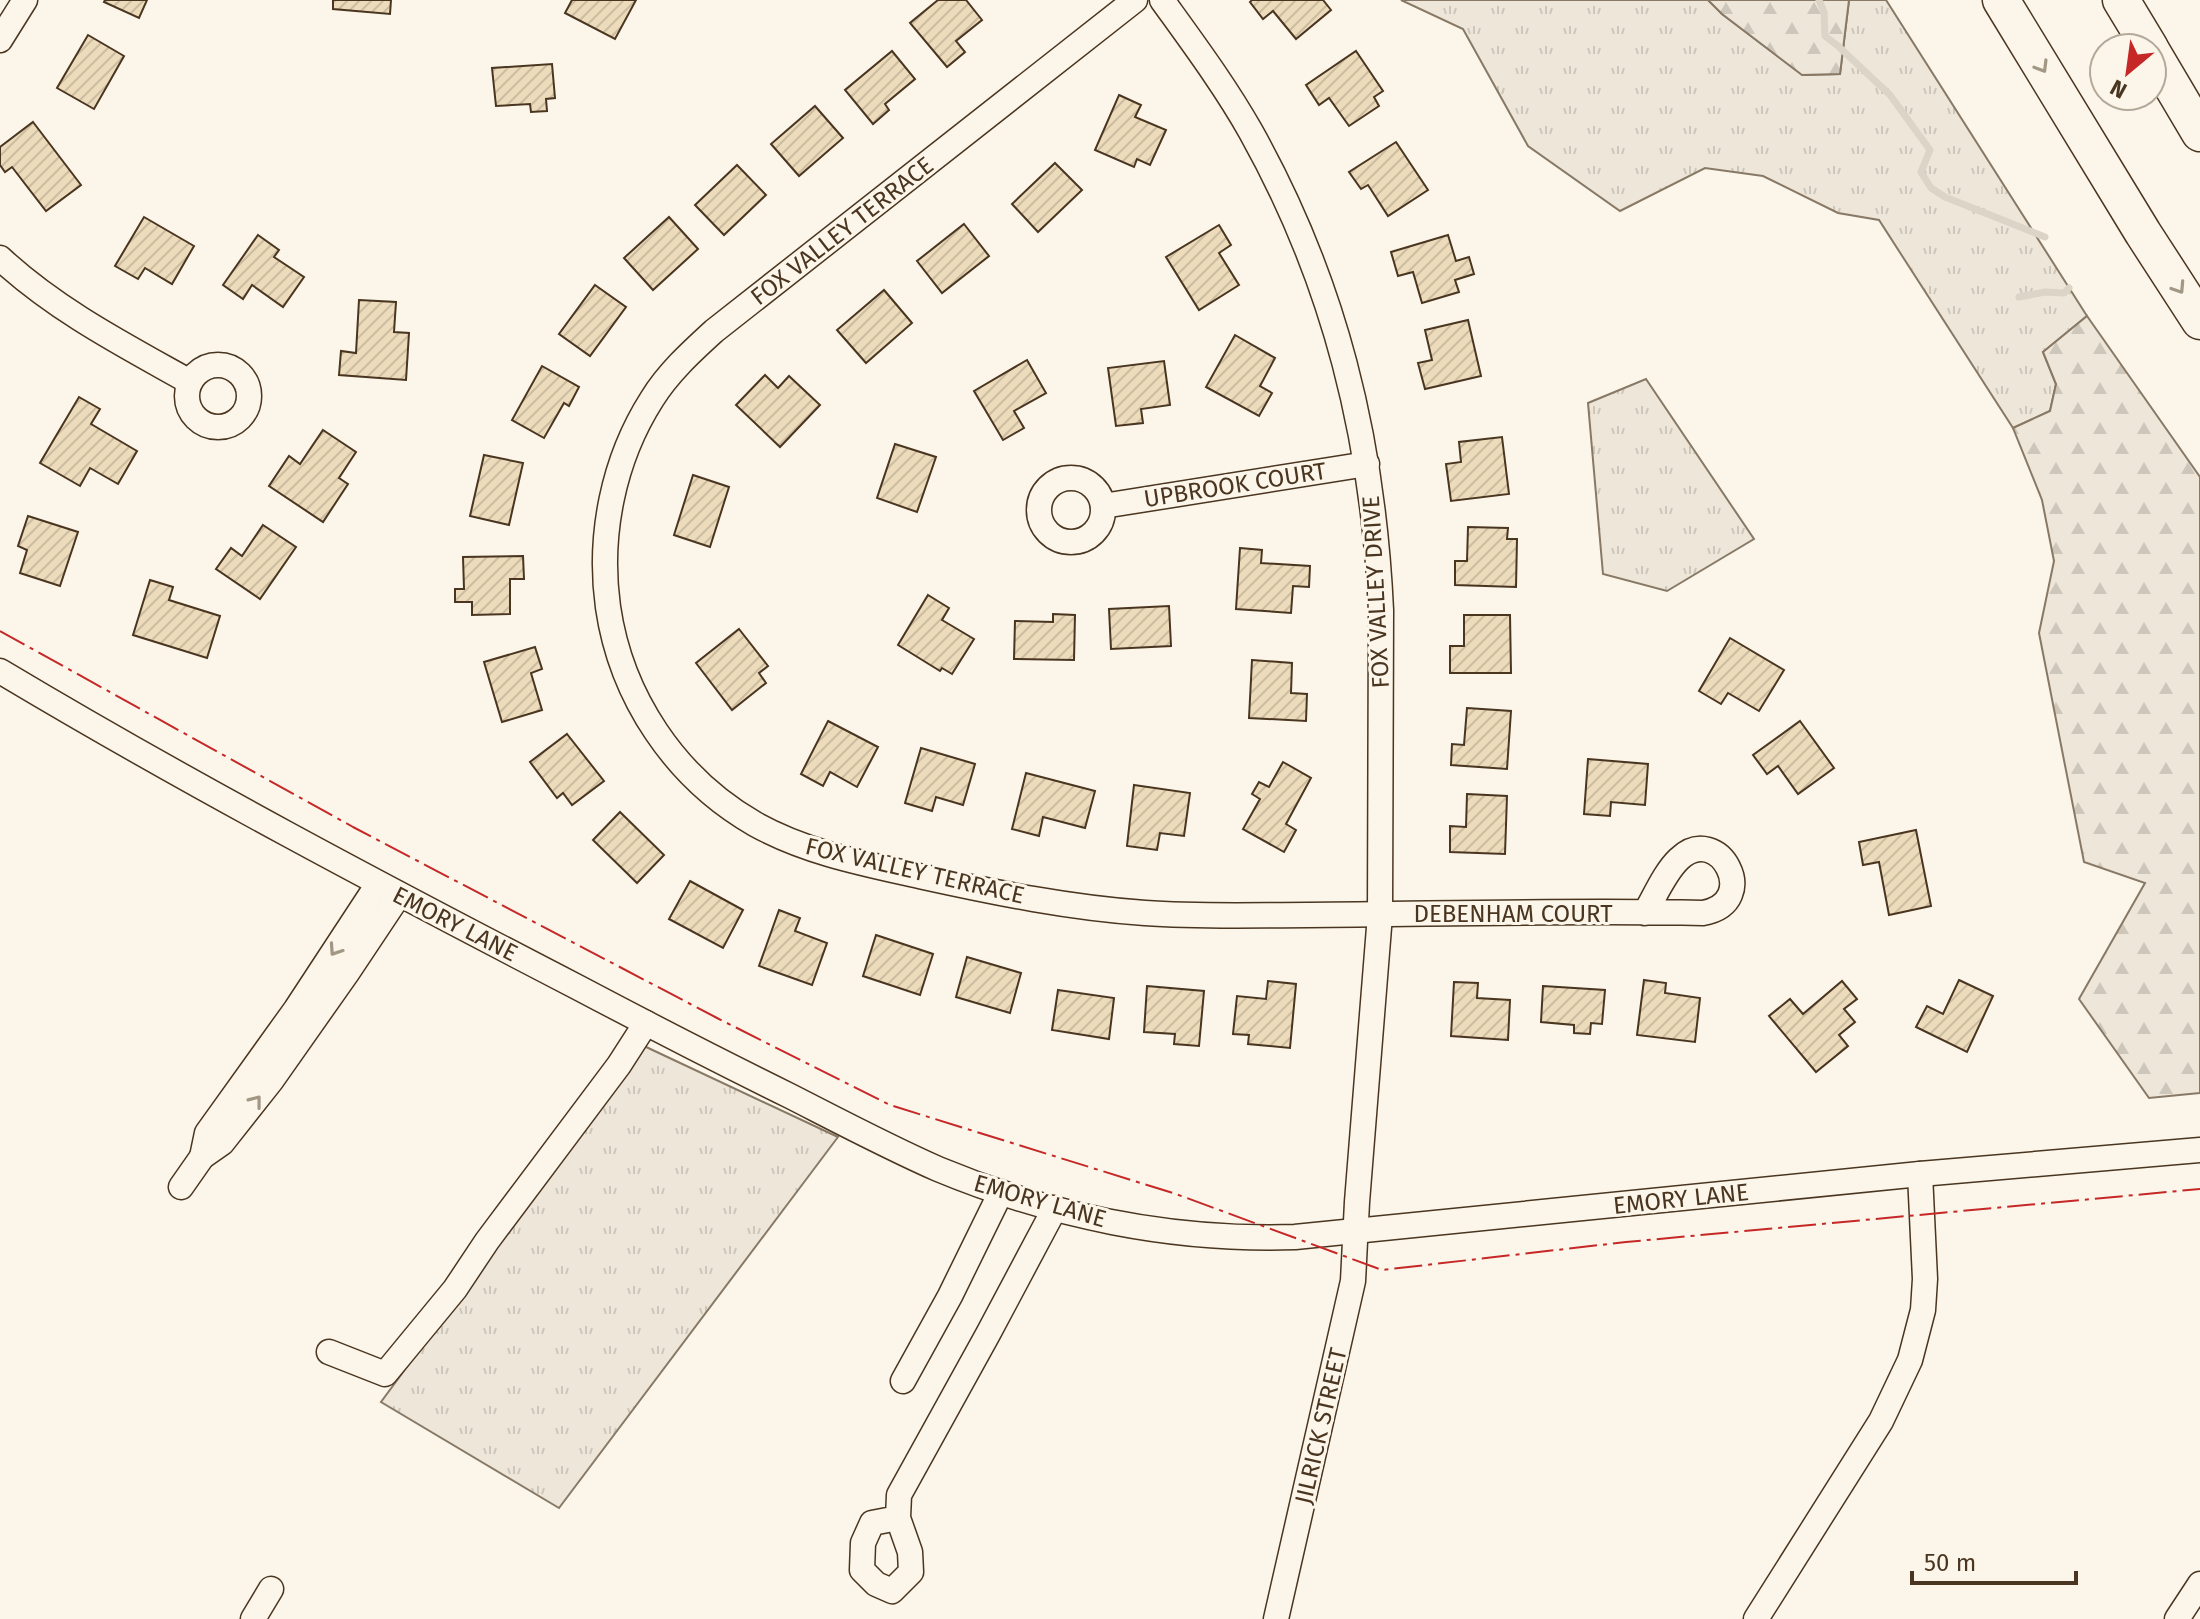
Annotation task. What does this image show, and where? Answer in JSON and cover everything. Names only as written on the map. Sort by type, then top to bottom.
[{"type":"highway","points":[[2001,0],[2200,321]]},
{"type":"highway","points":[[2121,0],[2140,32]]},
{"type":"highway","points":[[2168,79],[2200,133]]},
{"type":"street","points":[[0,40],[25,0]]},
{"type":"street","name":"FOX VALLEY TERRACE","points":[[1135,0],[714,331],[670,374],[636,428],[615,487],[607,522],[604,559],[611,630],[637,701],[676,758],[723,803],[751,822],[796,843],[856,861],[992,892],[1091,908],[1197,915],[1380,915]]},
{"type":"street","name":"FOX VALLEY DRIVE","points":[[1162,0],[1249,130],[1290,210],[1338,337],[1353,388],[1367,464],[1376,524],[1381,610],[1380,915],[1356,1232]]},
{"type":"street","points":[[0,258],[67,311],[190,382]]},
{"type":"street","name":"UPBROOK COURT","points":[[1103,506],[1367,464]]},
{"type":"street","name":"EMORY LANE","points":[[0,671],[388,890],[887,1145],[941,1170],[1001,1192],[1126,1225],[1229,1238],[1295,1237],[1920,1174],[2200,1150]]},
{"type":"street","points":[[181,1187],[202,1157],[222,1143],[271,1081],[347,973],[388,890]]},
{"type":"street","name":"DEBENHAM COURT","points":[[1380,915],[1645,913]]},
{"type":"street","points":[[329,1352],[385,1374],[455,1289],[487,1241],[619,1065],[646,1023]]},
{"type":"street","points":[[1756,1619],[1881,1421],[1910,1360],[1923,1310],[1925,1279],[1920,1174]]},
{"type":"street","points":[[903,1381],[950,1296],[1001,1192]]},
{"type":"street","points":[[898,1518],[899,1495],[1055,1208]]},
{"type":"street","name":"JILRICK STREET","points":[[1276,1619],[1347,1313],[1353,1281],[1356,1232]]},
{"type":"street","points":[[2177,1619],[2200,1584]]},
{"type":"street","points":[[253,1619],[271,1589]]},
{"type":"green space","points":[[1401,0],[1708,0],[1803,75],[1840,74],[1849,0],[1886,0],[2087,316],[2043,352],[2056,384],[2050,411],[2013,428],[1879,220],[1838,213],[1763,176],[1705,168],[1620,211],[1528,146],[1463,29]]},
{"type":"green space","points":[[1708,0],[1849,0],[1840,74],[1802,75]]},
{"type":"green space","points":[[2087,316],[2200,477],[2200,1093],[2149,1098],[2079,999],[2145,883],[2084,862],[2039,633],[2054,561],[2042,500],[2013,428],[2050,411],[2056,384],[2043,352]]},
{"type":"green space","points":[[1646,379],[1754,539],[1667,591],[1603,574],[1588,403]]},
{"type":"green space","points":[[644,1046],[838,1137],[559,1508],[381,1402]]},
{"type":"building","points":[[105,0],[147,0],[139,18]]},
{"type":"building","points":[[333,0],[391,0],[390,14],[333,9]]},
{"type":"building","points":[[572,0],[636,0],[615,39],[565,13]]},
{"type":"building","points":[[938,0],[966,0],[982,20],[956,41],[965,52],[947,67],[910,23]]},
{"type":"building","points":[[1323,0],[1331,10],[1296,39],[1273,11],[1263,19],[1250,2]]},
{"type":"building","points":[[88,35],[124,56],[94,109],[57,88]]},
{"type":"building","points":[[892,51],[915,79],[885,104],[889,110],[873,124],[845,90]]},
{"type":"building","points":[[1356,51],[1383,91],[1374,97],[1379,106],[1349,126],[1329,98],[1319,105],[1306,85]]},
{"type":"building","points":[[552,64],[555,98],[546,99],[547,111],[531,112],[530,104],[496,106],[492,68]]},
{"type":"building","points":[[1119,95],[1141,105],[1135,117],[1166,130],[1150,165],[1137,159],[1134,167],[1095,150]]},
{"type":"building","points":[[815,106],[843,138],[799,176],[771,144]]},
{"type":"building","points":[[33,122],[81,185],[46,211],[12,167],[5,172],[0,165],[0,147]]},
{"type":"building","points":[[1396,142],[1428,190],[1388,216],[1368,185],[1361,189],[1349,172]]},
{"type":"building","points":[[1055,163],[1082,190],[1038,232],[1012,204]]},
{"type":"building","points":[[737,165],[766,195],[724,235],[695,205]]},
{"type":"building","points":[[144,217],[194,246],[172,284],[145,268],[138,279],[115,266]]},
{"type":"building","points":[[669,217],[698,249],[653,290],[624,258]]},
{"type":"building","points":[[964,224],[989,256],[942,293],[917,261]]},
{"type":"building","points":[[1219,225],[1231,245],[1219,253],[1239,285],[1199,310],[1166,257]]},
{"type":"building","points":[[258,235],[279,250],[274,257],[304,277],[283,307],[252,285],[243,299],[223,285]]},
{"type":"building","points":[[1448,235],[1456,261],[1469,257],[1474,274],[1455,280],[1459,292],[1422,303],[1413,272],[1398,276],[1391,252]]},
{"type":"building","points":[[595,285],[626,307],[590,356],[559,334]]},
{"type":"building","points":[[884,290],[912,323],[866,363],[837,330]]},
{"type":"building","points":[[359,300],[396,302],[394,332],[409,333],[406,380],[339,375],[341,351],[356,353]]},
{"type":"building","points":[[1468,320],[1481,376],[1425,389],[1418,363],[1432,360],[1425,330]]},
{"type":"building","points":[[1235,335],[1275,358],[1260,386],[1272,393],[1259,416],[1206,387]]},
{"type":"building","points":[[1027,360],[1046,393],[1014,411],[1024,428],[1003,440],[974,391]]},
{"type":"building","points":[[1164,361],[1170,405],[1141,409],[1143,423],[1116,426],[1108,368]]},
{"type":"building","points":[[542,366],[579,387],[569,406],[564,403],[544,438],[512,420]]},
{"type":"building","points":[[765,375],[778,388],[789,376],[820,405],[780,447],[736,405]]},
{"type":"building","points":[[79,397],[100,409],[91,424],[137,451],[118,484],[90,468],[80,486],[40,463]]},
{"type":"building","points":[[323,430],[356,452],[339,478],[348,484],[323,522],[269,486],[289,456],[300,464]]},
{"type":"building","points":[[1502,437],[1509,494],[1451,501],[1446,464],[1461,462],[1459,442]]},
{"type":"building","points":[[895,444],[936,457],[917,512],[877,498]]},
{"type":"building","points":[[484,455],[523,463],[509,525],[470,516]]},
{"type":"building","points":[[693,475],[729,487],[710,547],[674,535]]},
{"type":"building","points":[[28,516],[78,532],[60,586],[20,573],[27,550],[18,546]]},
{"type":"building","points":[[263,525],[296,547],[260,599],[216,569],[231,548],[242,556]]},
{"type":"building","points":[[1468,527],[1508,528],[1507,539],[1517,539],[1516,587],[1455,585],[1455,561],[1467,561]]},
{"type":"building","points":[[1240,548],[1262,550],[1261,563],[1310,566],[1309,587],[1293,586],[1291,613],[1236,609]]},
{"type":"building","points":[[523,556],[524,579],[510,579],[510,614],[472,615],[472,602],[455,602],[455,589],[464,589],[463,557]]},
{"type":"building","points":[[150,580],[173,587],[169,600],[220,616],[207,658],[133,635]]},
{"type":"building","points":[[928,595],[949,608],[942,620],[974,639],[952,674],[942,668],[940,671],[898,645]]},
{"type":"building","points":[[1169,606],[1171,646],[1111,649],[1109,609]]},
{"type":"building","points":[[1053,614],[1075,615],[1074,660],[1014,659],[1015,621],[1053,622]]},
{"type":"building","points":[[1464,615],[1510,615],[1511,673],[1450,673],[1450,646],[1464,646]]},
{"type":"building","points":[[739,629],[768,666],[759,673],[766,683],[732,710],[696,663]]},
{"type":"building","points":[[1730,638],[1784,670],[1759,711],[1728,693],[1721,704],[1699,691]]},
{"type":"building","points":[[535,647],[542,669],[531,673],[542,710],[502,722],[484,662]]},
{"type":"building","points":[[1252,660],[1292,663],[1291,693],[1307,694],[1306,721],[1249,718]]},
{"type":"building","points":[[1467,708],[1511,711],[1507,769],[1451,765],[1452,744],[1464,745]]},
{"type":"building","points":[[828,721],[878,747],[857,787],[830,772],[823,786],[801,774]]},
{"type":"building","points":[[1800,721],[1834,768],[1798,794],[1778,766],[1767,774],[1753,755]]},
{"type":"building","points":[[567,734],[604,781],[572,805],[563,793],[557,798],[530,762]]},
{"type":"building","points":[[921,748],[975,764],[963,805],[936,797],[932,811],[905,803]]},
{"type":"building","points":[[1588,759],[1648,764],[1645,805],[1611,802],[1610,816],[1584,814]]},
{"type":"building","points":[[1283,762],[1311,778],[1286,824],[1296,830],[1284,852],[1243,829],[1260,799],[1252,794],[1259,782],[1269,787]]},
{"type":"building","points":[[1026,773],[1095,791],[1085,828],[1043,817],[1039,836],[1012,829]]},
{"type":"building","points":[[1134,785],[1190,793],[1184,836],[1160,833],[1157,850],[1127,846]]},
{"type":"building","points":[[1467,794],[1507,796],[1505,854],[1450,852],[1450,826],[1466,827]]},
{"type":"building","points":[[620,812],[664,855],[637,883],[593,840]]},
{"type":"building","points":[[1916,830],[1931,906],[1889,915],[1879,862],[1863,865],[1859,842]]},
{"type":"building","points":[[690,881],[743,910],[723,948],[669,919]]},
{"type":"building","points":[[779,910],[800,918],[795,931],[827,943],[812,985],[759,966]]},
{"type":"building","points":[[876,935],[933,954],[920,995],[863,976]]},
{"type":"building","points":[[967,957],[1021,973],[1010,1013],[956,997]]},
{"type":"building","points":[[1644,980],[1666,983],[1665,993],[1700,998],[1695,1042],[1637,1035]]},
{"type":"building","points":[[1959,980],[1993,996],[1967,1052],[1916,1027],[1927,1006],[1943,1014]]},
{"type":"building","points":[[1268,981],[1296,984],[1290,1048],[1248,1044],[1249,1035],[1233,1034],[1237,996],[1266,999]]},
{"type":"building","points":[[1842,981],[1857,999],[1844,1009],[1855,1022],[1839,1035],[1848,1046],[1816,1072],[1769,1016],[1790,999],[1803,1014]]},
{"type":"building","points":[[1454,982],[1478,983],[1477,998],[1510,1000],[1508,1040],[1451,1036]]},
{"type":"building","points":[[1147,986],[1204,991],[1199,1046],[1174,1044],[1175,1034],[1144,1032]]},
{"type":"building","points":[[1543,986],[1605,990],[1602,1024],[1591,1023],[1590,1034],[1574,1033],[1574,1025],[1541,1022]]},
{"type":"building","points":[[1058,990],[1114,998],[1109,1039],[1052,1030]]},
{"type":"waterway","points":[[1819,0],[1824,12],[1825,36],[1890,95],[1930,150],[1921,172],[1931,188],[1945,197],[2045,237]]},
{"type":"waterway","points":[[2019,297],[2045,292],[2064,293],[2069,288]]},
{"type":"power","points":[[0,631],[353,827],[890,1105],[1176,1194],[1382,1270],[1626,1242],[2200,1189]]}]
